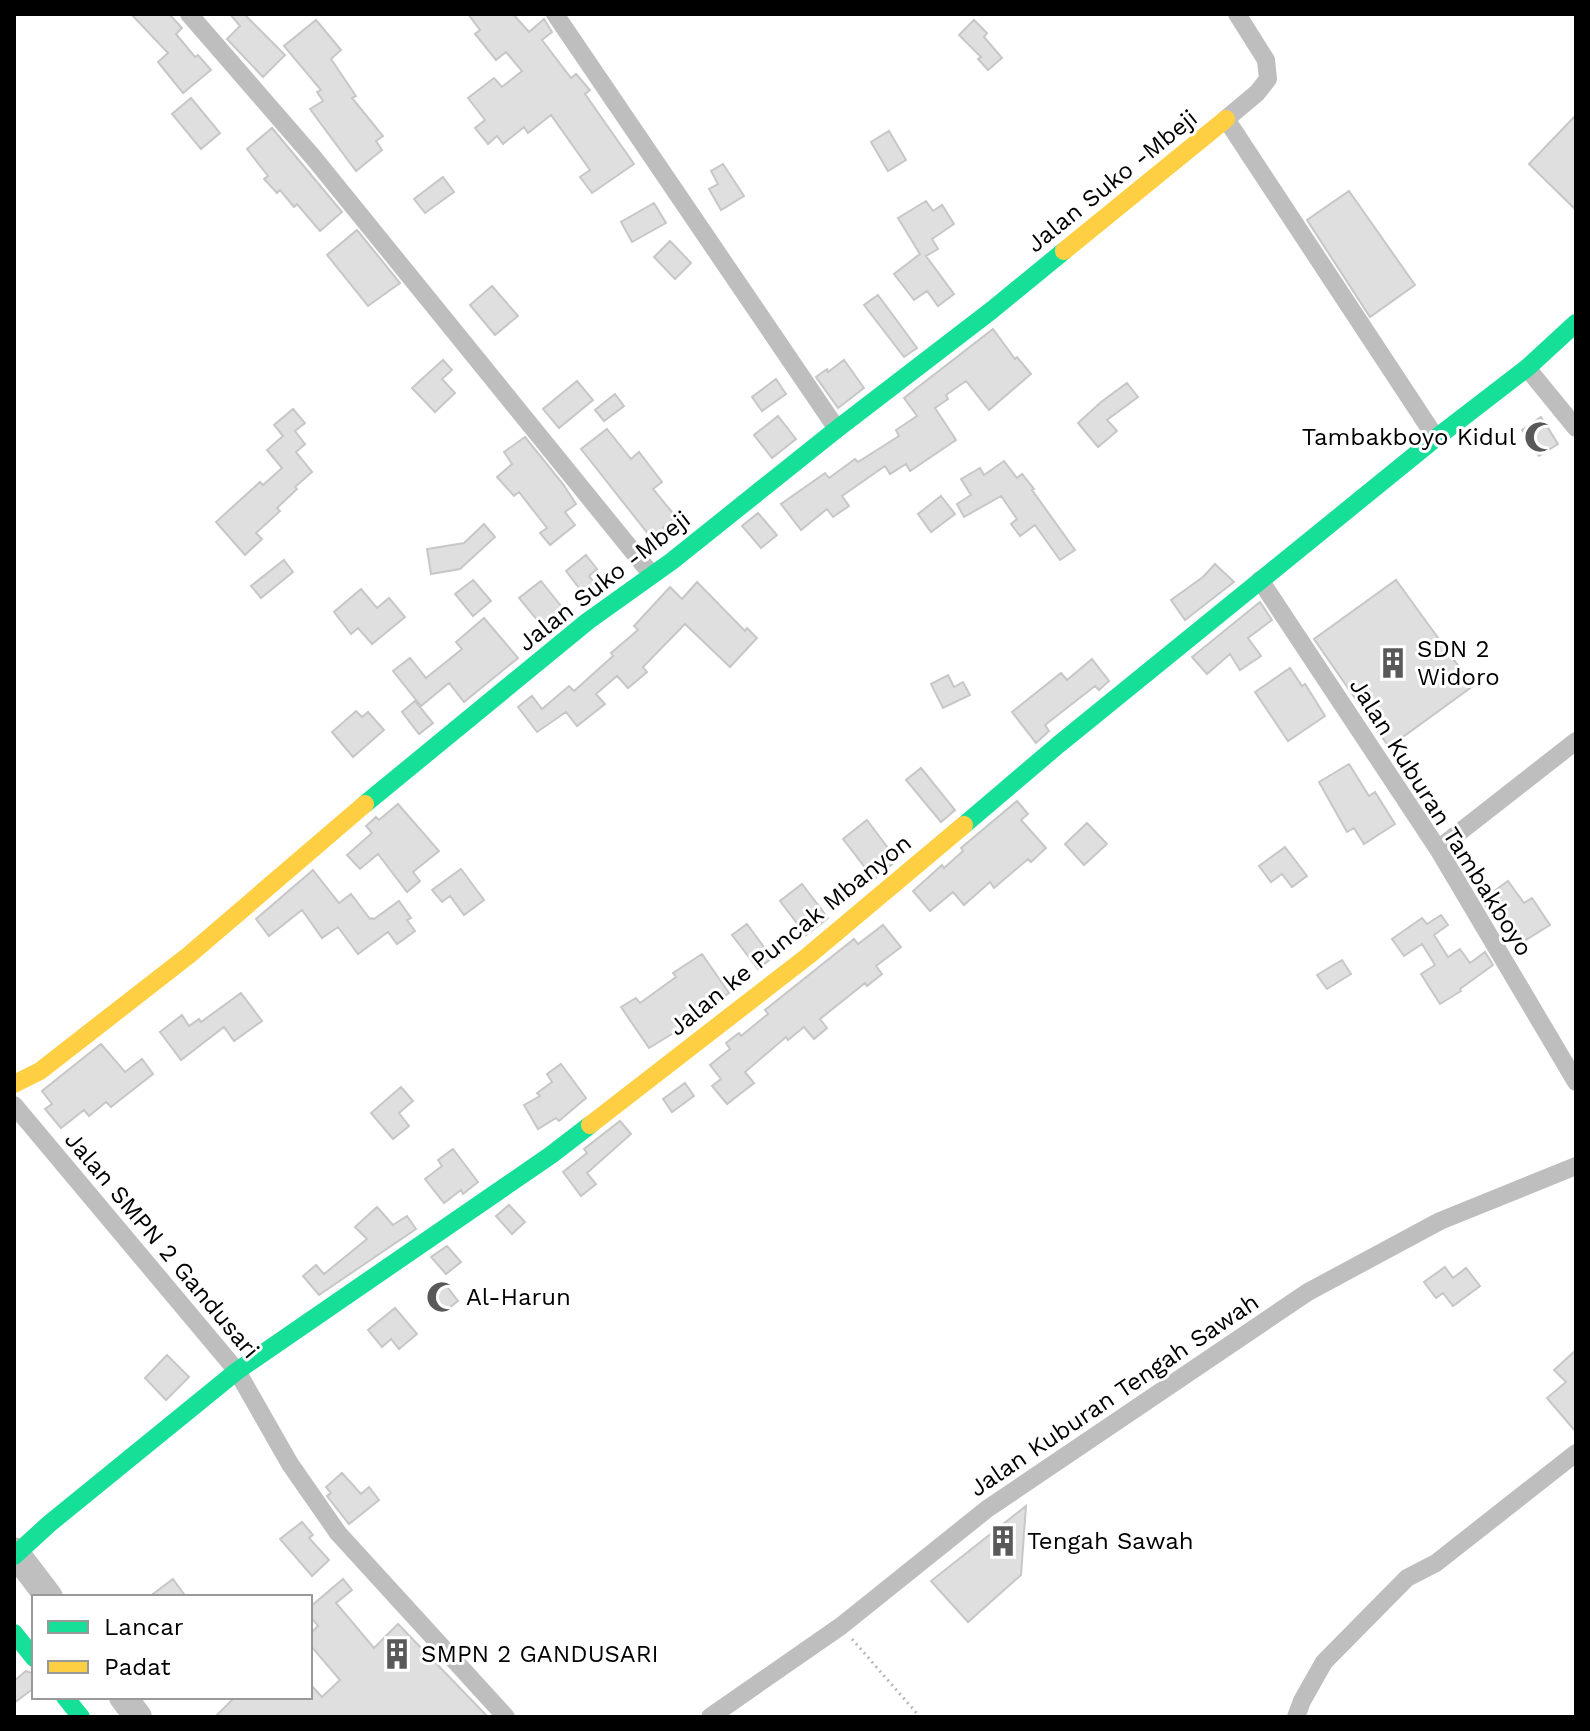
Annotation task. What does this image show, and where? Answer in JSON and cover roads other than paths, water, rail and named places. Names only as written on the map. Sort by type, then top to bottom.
[{"type":"street","points":[[189,14],[313,157],[652,575]]},
{"type":"street","points":[[555,14],[837,429]]},
{"type":"street","points":[[1237,14],[1266,60],[1268,79],[1257,93],[1226,119],[1436,438]]},
{"type":"street","name":"Jalan Suko -Mbeji","points":[[14,1084],[40,1071],[189,955],[376,795],[577,630],[992,310],[1226,119]]},
{"type":"street","name":"Jalan ke Puncak Mbanyon","points":[[14,1556],[237,1371],[551,1155],[808,956],[1058,745],[1436,438],[1527,368],[1576,323]]},
{"type":"street","points":[[1527,368],[1576,428]]},
{"type":"street","name":"Jalan Kuburan Tambakboyo","points":[[1260,580],[1438,849],[1576,1082]]},
{"type":"street","points":[[1438,849],[1576,741]]},
{"type":"street","name":"Jalan SMPN 2 Gandusari","points":[[14,1105],[237,1371],[290,1464],[338,1533],[506,1717]]},
{"type":"street","name":"Jalan Kuburan Tengah Sawah","points":[[710,1717],[841,1626],[987,1509],[1308,1292],[1440,1221],[1576,1166]]},
{"type":"street","points":[[1296,1717],[1324,1662],[1407,1578],[1436,1563],[1576,1453]]},
{"type":"street","points":[[14,1633],[32,1656]]},
{"type":"street","points":[[67,1699],[81,1717]]},
{"type":"waterway","points":[[14,1551],[47,1595]]},
{"type":"waterway","points":[[124,1699],[138,1717]]},
{"type":"place","name":"Tambakboyo Kidul","points":[[1540,437]]},
{"type":"place","name":"SDN 2 Widoro","points":[[1393,663]]},
{"type":"place","name":"Al-Harun","points":[[442,1297]]},
{"type":"place","name":"Tengah Sawah","points":[[1003,1541]]},
{"type":"place","name":"SMPN 2 GANDUSARI","points":[[397,1654]]}]
